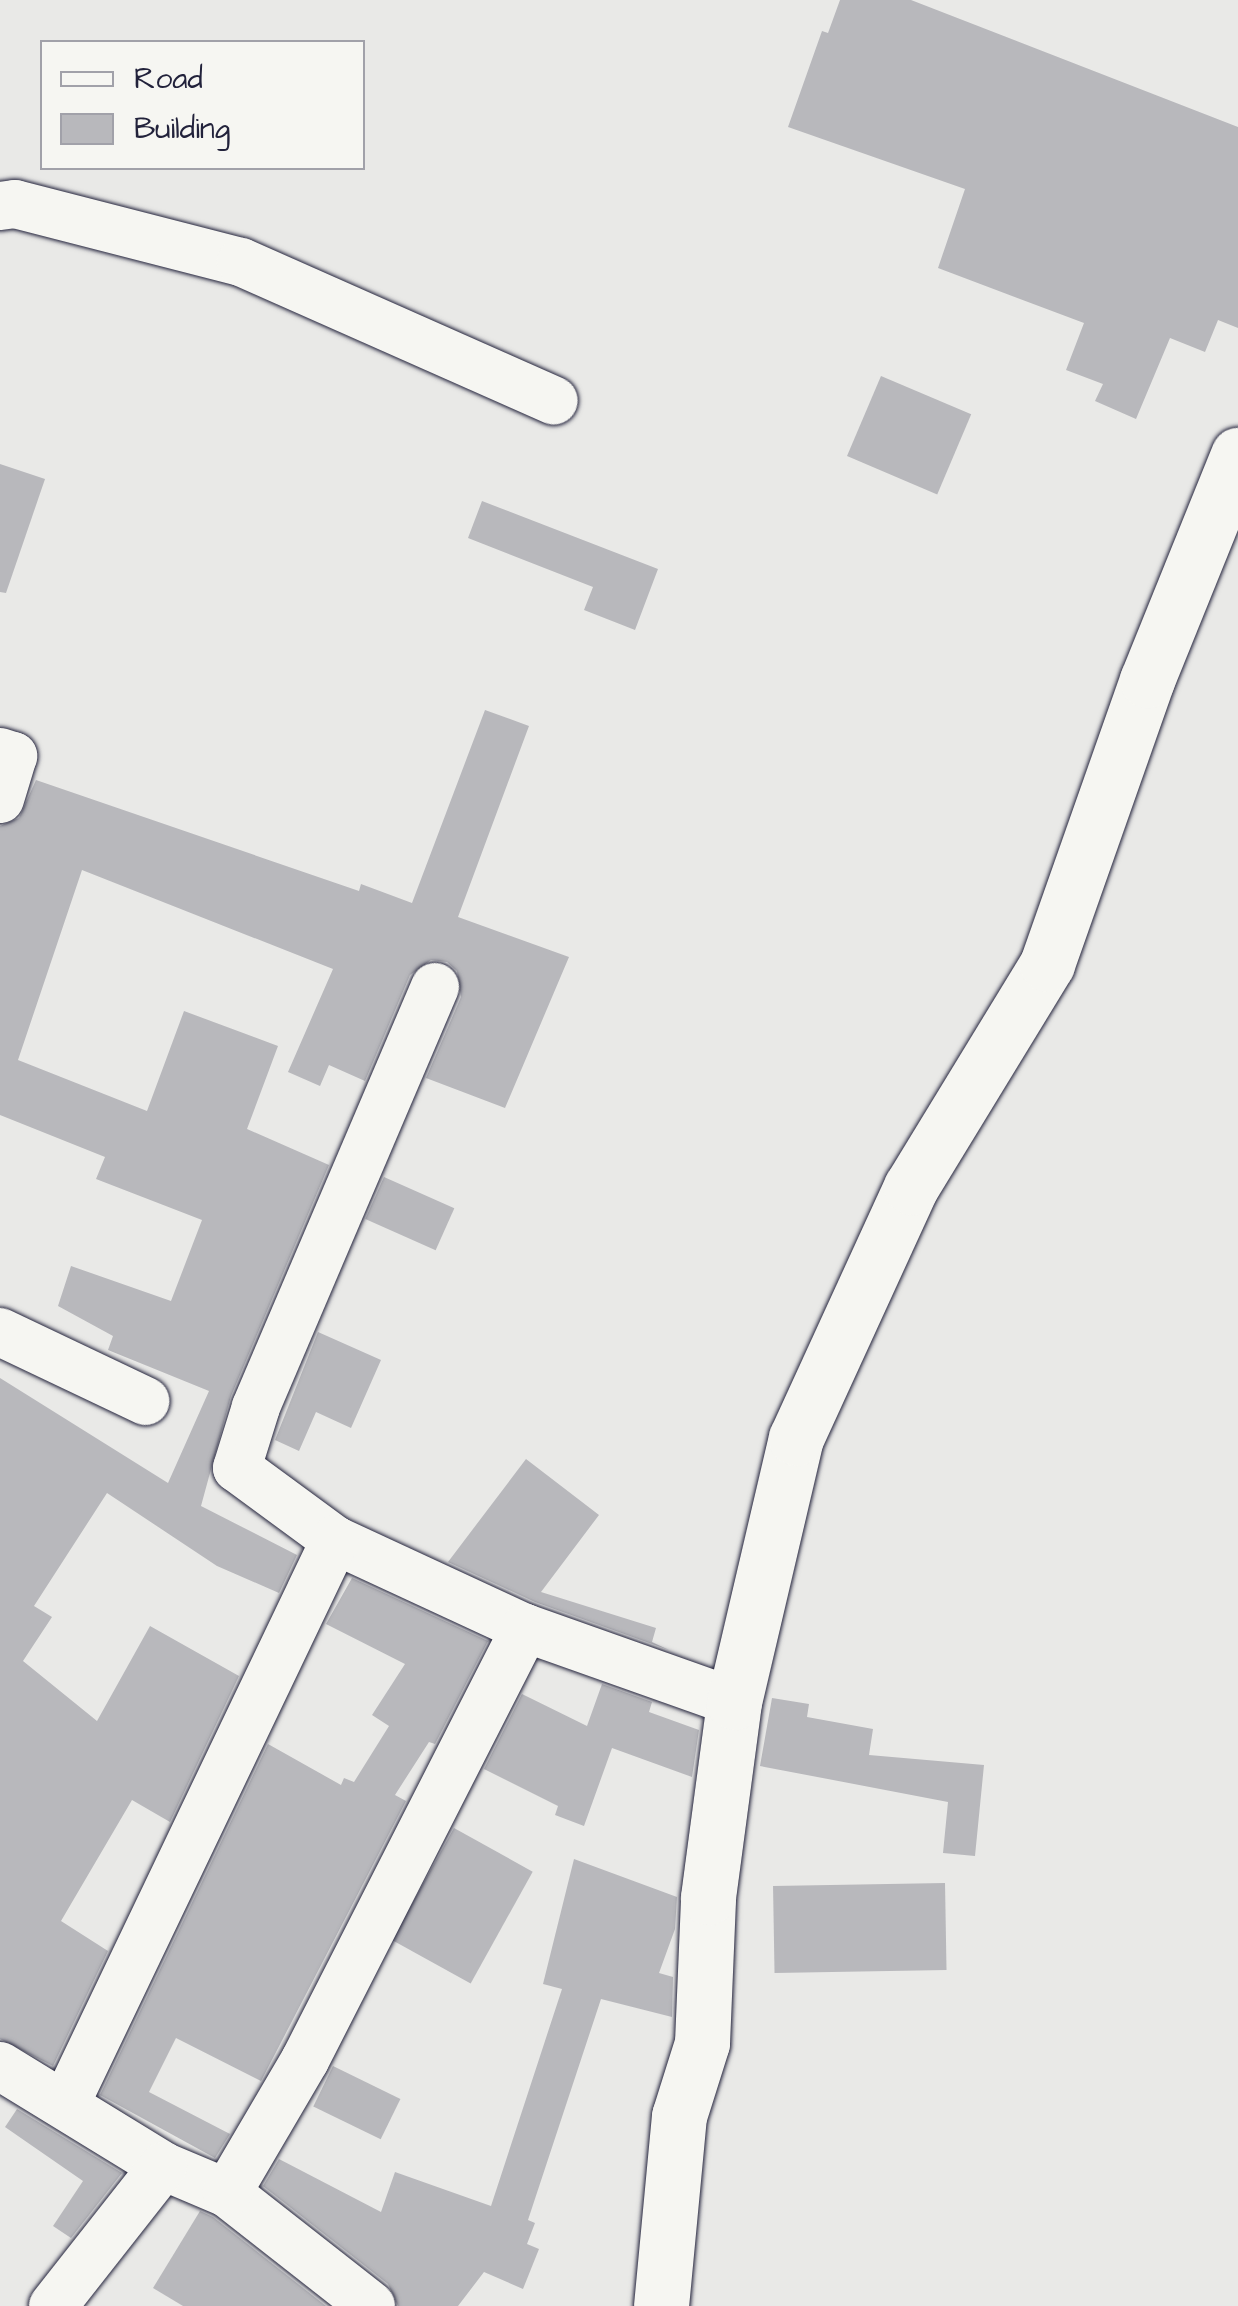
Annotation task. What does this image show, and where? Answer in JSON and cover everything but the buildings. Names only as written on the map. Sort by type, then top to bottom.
[{"type":"street","points":[[0,206],[15,204],[242,262],[554,401]]},
{"type":"street","points":[[661,2306],[679,2116],[702,2043],[708,1897],[734,1702],[796,1438],[911,1187],[978,1088],[1047,964],[1148,680],[1238,455]]},
{"type":"street","points":[[0,752],[12,756],[0,799]]},
{"type":"street","points":[[435,987],[256,1407],[237,1468],[335,1540],[525,1628],[734,1702]]},
{"type":"street","points":[[0,1332],[145,1401]]},
{"type":"street","points":[[66,2104],[335,1540]]},
{"type":"street","points":[[226,2193],[305,2060],[525,1628]]},
{"type":"street","points":[[0,2066],[163,2166],[226,2193],[371,2306]]},
{"type":"street","points":[[53,2306],[163,2166]]}]
